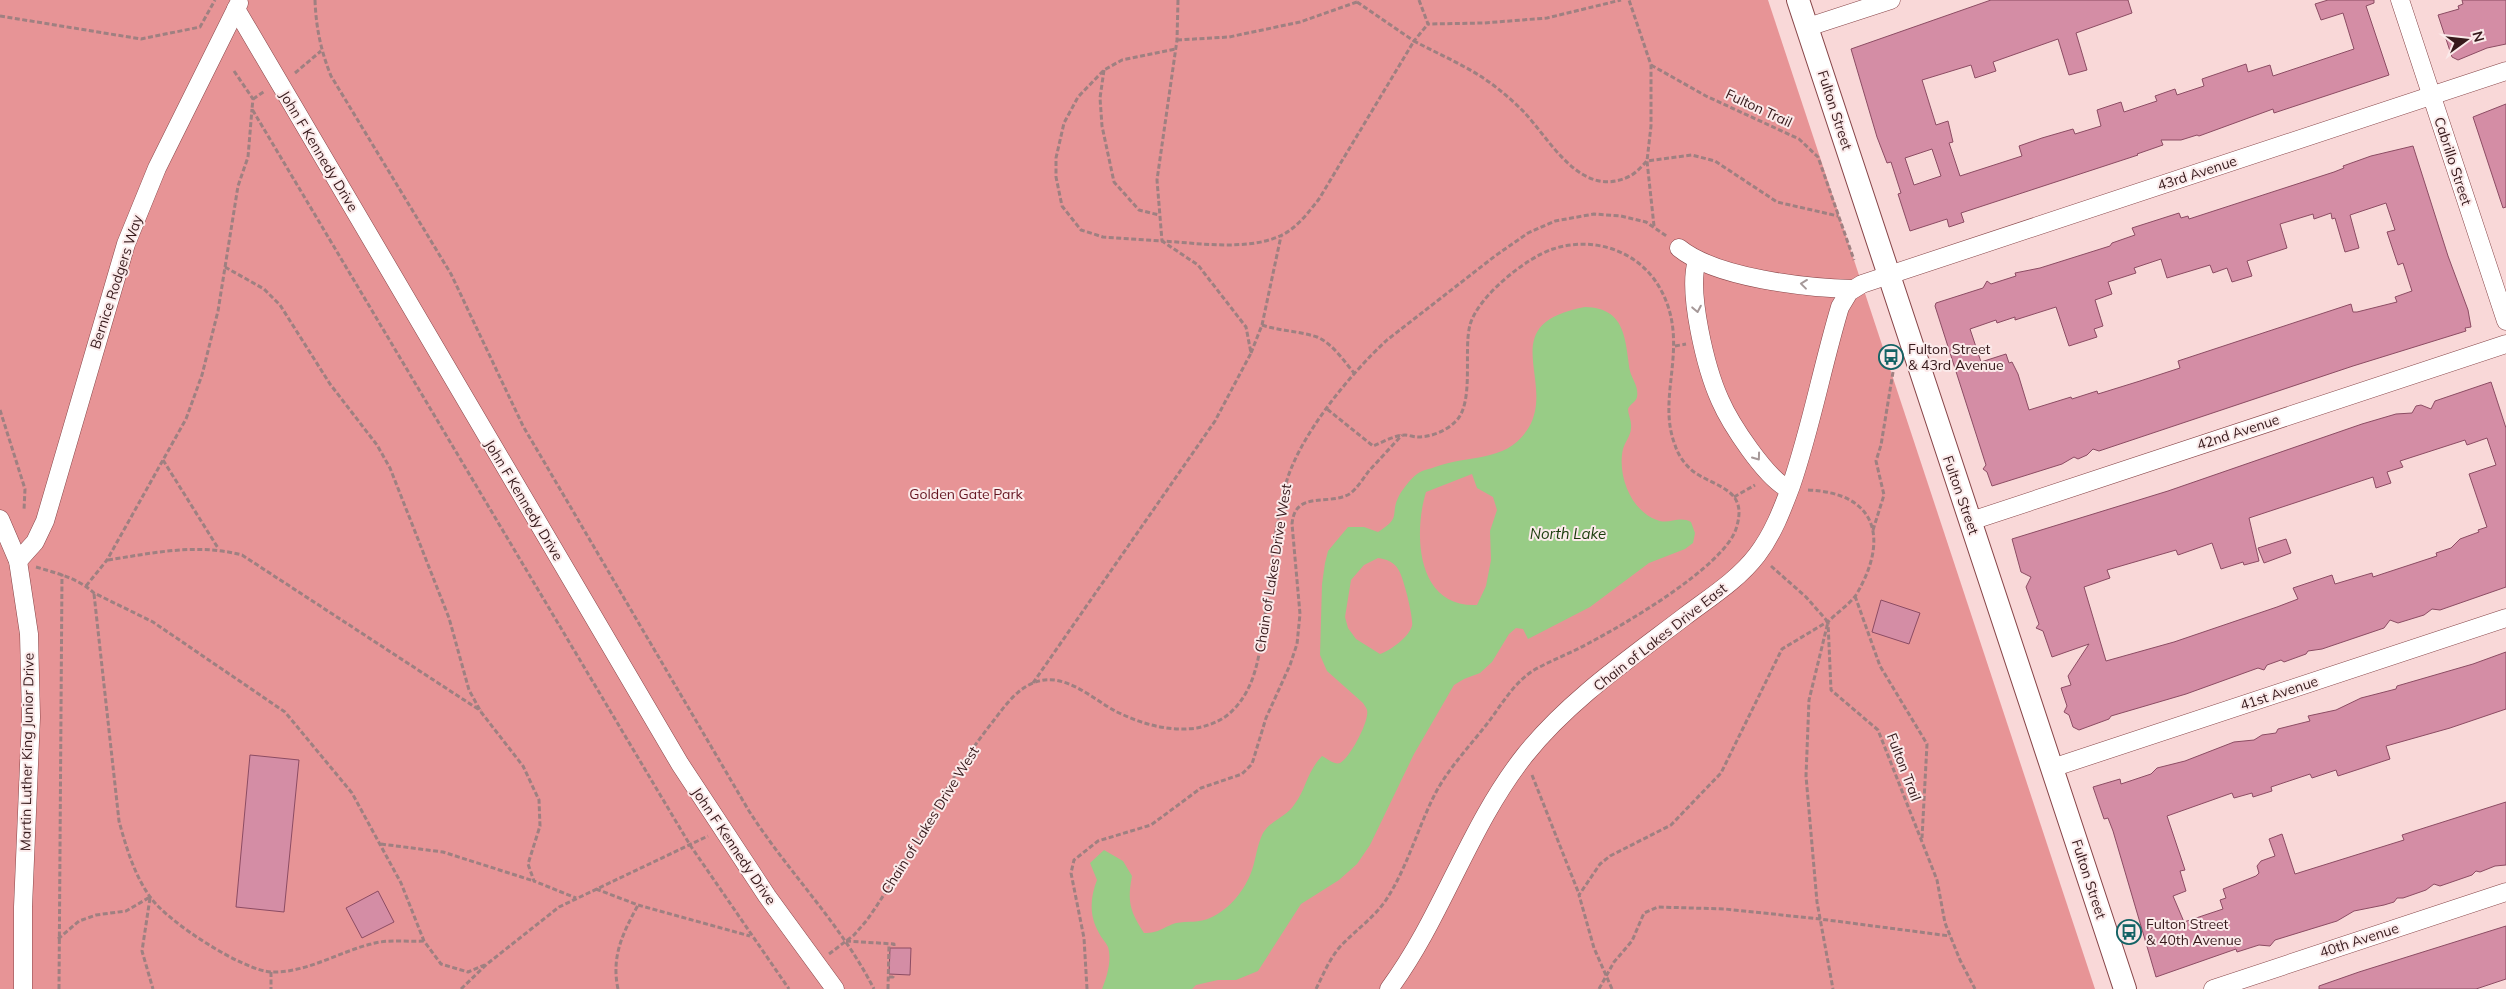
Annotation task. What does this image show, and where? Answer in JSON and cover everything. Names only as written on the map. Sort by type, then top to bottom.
[{"type":"main road","name":"Fulton Street","points":[[1798,0],[2125,989]]},
{"type":"street","points":[[1808,28],[1891,0]]},
{"type":"street","name":"Cabrillo Street","points":[[2400,0],[2506,321]]},
{"type":"street","name":"Bernice Rodgers Way","points":[[18,561],[35,542],[45,521],[112,286],[141,205],[238,5]]},
{"type":"street","name":"John F Kennedy Drive","points":[[238,5],[680,764],[767,896],[835,989]]},
{"type":"street","name":"43rd Avenue","points":[[1888,275],[2506,71]]},
{"type":"street","points":[[1679,248],[1697,261],[1719,269],[1756,277],[1853,289],[1888,275]]},
{"type":"street","points":[[1697,261],[1693,289],[1714,387],[1734,425],[1771,476],[1790,489]]},
{"type":"street","name":"Chain of Lakes Drive East","points":[[1390,989],[1422,939],[1481,823],[1524,756],[1540,737],[1575,704],[1736,577],[1758,554],[1774,528],[1790,489],[1812,416],[1840,307],[1853,289]]},
{"type":"street","name":"42nd Avenue","points":[[1971,521],[2506,344]]},
{"type":"street","name":"Martin Luther King Junior Drive","points":[[0,519],[18,561],[27,612],[31,683],[23,907],[23,989]]},
{"type":"street","name":"41st Avenue","points":[[2052,768],[2506,618]]},
{"type":"street","name":"40th Avenue","points":[[2213,989],[2506,892]]},
{"type":"path","points":[[0,16],[141,39],[200,27],[215,0]]},
{"type":"path","points":[[315,0],[315,23],[321,51],[331,76],[451,274],[523,426],[748,811],[776,854],[846,941],[874,989]]},
{"type":"path","points":[[1178,0],[1176,49],[1157,180],[1162,241],[1198,265],[1246,327],[1251,353]]},
{"type":"path","points":[[1419,0],[1428,24]]},
{"type":"path","points":[[1176,49],[1122,60],[1104,70],[1078,97],[1064,123],[1056,158],[1056,176],[1062,206],[1081,230],[1103,237],[1252,244],[1281,236],[1304,218],[1319,199],[1414,41],[1428,24],[1484,23],[1547,18],[1622,0]]},
{"type":"path","points":[[1629,0],[1651,65],[1650,126],[1647,161],[1654,226]]},
{"type":"path","points":[[1177,40],[1229,37],[1300,22],[1357,1],[1414,41],[1467,69],[1496,88],[1523,111],[1562,158],[1583,175],[1594,180],[1615,181],[1631,176],[1647,161],[1692,155],[1715,161],[1777,202],[1839,216]]},
{"type":"path","points":[[295,73],[321,51]]},
{"type":"path","name":"Fulton Trail","points":[[1651,65],[1706,96],[1799,139],[1818,157],[1854,260]]},
{"type":"path","points":[[1104,70],[1100,98],[1102,126],[1114,182],[1139,210],[1159,215]]},
{"type":"path","points":[[86,586],[107,560],[186,419],[202,375],[218,311],[238,186],[248,157],[252,99],[234,71]]},
{"type":"path","points":[[252,99],[268,89]]},
{"type":"path","points":[[252,109],[690,844],[789,989]]},
{"type":"path","name":"Chain of Lakes Drive West","points":[[816,964],[846,941],[875,909],[958,768],[1002,709],[1022,689],[1032,683],[1043,680],[1064,682],[1116,711],[1161,728],[1190,729],[1206,726],[1232,712],[1249,687],[1259,657],[1284,487],[1297,457],[1327,409],[1354,373],[1370,355],[1403,326],[1495,256],[1541,227],[1568,217],[1594,214],[1634,218],[1654,226],[1679,248]]},
{"type":"path","points":[[1032,683],[1216,421],[1251,353],[1262,325],[1281,236]]},
{"type":"path","points":[[1316,989],[1339,948],[1383,904],[1400,874],[1435,794],[1515,686],[1535,670],[1625,622],[1704,568],[1726,546],[1735,531],[1738,514],[1734,497],[1725,487],[1692,471],[1682,460],[1675,445],[1669,414],[1674,336],[1670,312],[1659,287],[1643,267],[1632,259],[1622,252],[1600,245],[1578,244],[1545,252],[1522,266],[1500,286],[1475,314],[1470,327],[1463,413],[1453,424],[1439,432],[1420,437],[1403,434],[1374,446],[1327,409]]},
{"type":"path","points":[[225,267],[264,289],[280,305],[330,384],[376,445],[390,468],[449,618],[469,690],[481,712],[522,766],[539,800],[540,826],[528,864],[534,881]]},
{"type":"path","points":[[1262,325],[1281,331],[1318,338],[1333,348],[1354,373]]},
{"type":"path","points":[[1872,530],[1884,495],[1876,461],[1881,445],[1893,372]]},
{"type":"path","points":[[0,410],[25,489],[24,510]]},
{"type":"path","points":[[1087,989],[1083,932],[1071,873],[1074,860],[1084,850],[1098,841],[1151,826],[1202,788],[1242,774],[1252,764],[1266,718],[1298,644],[1300,614],[1292,524],[1294,512],[1298,507],[1312,500],[1336,499],[1351,493],[1403,434]]},
{"type":"path","points":[[163,460],[218,548]]},
{"type":"path","points":[[1734,497],[1771,476]]},
{"type":"path","points":[[1579,895],[1600,864],[1610,856],[1671,825],[1721,773],[1782,649],[1828,622],[1855,596],[1872,562],[1874,551],[1872,530],[1861,508],[1841,494],[1790,489]]},
{"type":"path","points":[[107,560],[177,550],[218,548],[242,555],[481,712]]},
{"type":"path","points":[[1758,554],[1806,597],[1828,622]]},
{"type":"path","points":[[59,989],[62,574],[86,586],[94,593],[153,622],[285,712],[352,793],[401,883],[424,941],[441,964],[468,972],[486,964]]},
{"type":"path","points":[[94,593],[119,821],[127,850],[150,897],[166,915],[238,962],[271,972],[295,970],[373,943],[424,941]]},
{"type":"path","points":[[1855,596],[1880,666],[1927,744],[1922,840]]},
{"type":"path","points":[[1828,622],[1809,700],[1806,776],[1816,902],[1833,989]]},
{"type":"path","name":"Fulton Trail","points":[[1828,622],[1831,690],[1878,730],[1895,779],[1922,840],[1937,880],[1945,923],[1975,989]]},
{"type":"path","points":[[1524,756],[1579,895],[1594,948],[1612,989]]},
{"type":"path","points":[[381,844],[443,852],[534,881],[576,898]]},
{"type":"path","points":[[461,989],[486,964],[559,907],[690,844]]},
{"type":"path","points":[[596,888],[638,905],[751,936]]},
{"type":"path","points":[[58,939],[68,928],[79,921],[96,915],[126,911],[150,897]]},
{"type":"path","points":[[150,897],[142,951],[153,989]]},
{"type":"path","points":[[618,989],[616,956],[621,936],[638,905]]},
{"type":"path","points":[[1600,989],[1614,962],[1632,941],[1644,913],[1653,908],[1725,909],[1950,936]]},
{"type":"path","points":[[846,941],[894,944],[894,948]]},
{"type":"path","points":[[888,989],[889,944]]},
{"type":"path","points":[[271,972],[271,989]]},
{"type":"path","points":[[888,977],[893,977],[894,974]]},
{"type":"green space","name":"Golden Gate Park","points":[[0,0],[1768,0],[2095,989],[0,989]]},
{"type":"water","name":"North Lake","points":[[1585,307],[1598,309],[1609,313],[1621,327],[1627,348],[1630,371],[1637,393],[1636,399],[1628,409],[1631,425],[1630,433],[1623,449],[1622,470],[1624,481],[1633,500],[1648,515],[1661,521],[1682,519],[1691,522],[1695,533],[1693,543],[1685,549],[1649,563],[1590,607],[1528,639],[1523,629],[1516,628],[1509,634],[1492,662],[1480,673],[1454,685],[1414,754],[1370,845],[1357,864],[1339,880],[1301,904],[1258,971],[1236,980],[1218,980],[1196,985],[1192,989],[1102,989],[1106,979],[1109,952],[1093,920],[1092,900],[1097,880],[1090,863],[1104,850],[1123,861],[1132,876],[1131,906],[1144,933],[1158,931],[1176,923],[1206,920],[1224,910],[1236,898],[1249,877],[1263,833],[1270,825],[1291,809],[1302,793],[1313,768],[1322,756],[1336,763],[1344,760],[1354,747],[1367,715],[1367,710],[1363,703],[1327,671],[1320,655],[1322,584],[1328,551],[1348,527],[1364,527],[1378,532],[1390,523],[1401,492],[1412,478],[1419,473],[1448,463],[1499,452],[1510,447],[1520,439],[1529,427],[1535,409],[1534,340],[1541,326],[1557,315]],"holes":[[[1472,474],[1477,488],[1493,497],[1497,510],[1490,531],[1491,560],[1486,586],[1477,605],[1457,603],[1442,595],[1431,582],[1424,566],[1420,528],[1426,492]],[[1378,558],[1392,563],[1400,573],[1408,597],[1412,622],[1410,630],[1403,639],[1394,647],[1380,654],[1356,639],[1348,628],[1345,617],[1351,580],[1364,565]]]},
{"type":"building","points":[[1991,0],[2128,0],[2132,13],[2076,33],[2087,70],[2069,75],[2058,39],[1993,62],[1996,71],[1975,78],[1971,65],[1922,80],[1936,125],[1948,121],[1953,142],[1949,143],[1960,176],[2022,156],[2019,146],[2073,129],[2075,134],[2101,126],[2097,110],[2121,102],[2124,112],[2157,101],[2155,96],[2175,89],[2177,95],[2204,86],[2202,79],[2246,64],[2248,72],[2270,65],[2273,76],[2354,49],[2343,13],[2321,20],[2315,4],[2328,0],[2374,0],[2374,3],[2366,6],[2389,75],[2274,113],[2273,109],[2199,136],[2181,140],[2161,140],[2163,145],[2138,155],[1961,213],[1964,222],[1949,227],[1947,219],[1910,231],[1898,194],[1901,193],[1891,162],[1887,163],[1877,137],[1851,49]],"holes":[[[1932,149],[1941,176],[1914,185],[1905,158]]]},
{"type":"building","points":[[2462,0],[2506,0],[2506,44],[2487,48],[2458,60],[2452,57],[2438,15],[2459,9],[2458,6],[2463,4]]},
{"type":"building","points":[[2506,104],[2506,207],[2503,208],[2473,117]]},
{"type":"building","points":[[2413,146],[2448,256],[2468,310],[2471,327],[2465,328],[2466,331],[2353,366],[2099,451],[2093,449],[2087,455],[2078,459],[2074,457],[2062,464],[1992,486],[1987,472],[1983,469],[1986,465],[1935,306],[1936,303],[1983,288],[1987,281],[1991,284],[2016,276],[2015,273],[2040,268],[2110,246],[2112,243],[2135,235],[2132,228],[2179,213],[2181,218],[2188,216],[2189,219],[2334,172],[2344,168],[2343,166],[2371,156]],"holes":[[[2386,203],[2395,230],[2387,232],[2398,265],[2403,263],[2412,291],[2395,297],[2397,302],[2357,312],[2353,312],[2351,304],[2178,361],[2180,368],[2098,394],[2097,391],[2072,399],[2071,397],[2029,410],[2018,374],[2012,362],[2009,363],[2006,354],[1981,362],[1970,329],[1996,320],[1997,323],[2015,317],[2015,320],[2056,307],[2069,346],[2097,337],[2094,329],[2103,326],[2095,300],[2112,294],[2108,282],[2136,273],[2134,268],[2161,259],[2167,278],[2210,265],[2213,273],[2227,268],[2232,282],[2252,276],[2247,261],[2287,248],[2280,224],[2313,214],[2314,219],[2331,213],[2332,219],[2335,218],[2345,252],[2359,248],[2350,215]]]},
{"type":"building","points":[[2491,382],[2506,428],[2506,587],[2440,610],[2432,609],[2424,615],[2398,623],[2390,620],[2384,628],[2322,649],[2308,651],[2306,654],[2284,662],[2281,660],[2267,665],[2264,670],[2258,668],[2186,694],[2111,716],[2109,719],[2079,730],[2073,727],[2069,715],[2064,712],[2067,706],[2061,688],[2071,685],[2068,676],[2089,644],[2052,657],[2043,631],[2036,628],[2039,624],[2026,587],[2031,577],[2021,572],[2012,539],[2168,491],[2362,424],[2396,414],[2412,413],[2416,406],[2421,405],[2431,409],[2435,401]],"holes":[[[2487,438],[2496,465],[2469,474],[2487,527],[2460,539],[2451,548],[2436,553],[2437,556],[2373,577],[2372,573],[2335,584],[2332,575],[2293,588],[2298,599],[2277,607],[2174,642],[2106,661],[2084,587],[2110,578],[2107,570],[2176,550],[2178,555],[2212,543],[2221,569],[2243,562],[2244,565],[2259,561],[2249,518],[2373,477],[2376,488],[2391,483],[2387,472],[2403,467],[2400,461],[2465,440],[2467,445]]]},
{"type":"building","points":[[2286,539],[2291,553],[2264,563],[2258,548]]},
{"type":"building","points":[[1881,600],[1920,613],[1909,644],[1872,632]]},
{"type":"building","points":[[2506,652],[2506,709],[2450,728],[2386,746],[2390,759],[2338,776],[2336,770],[2312,778],[2310,774],[2271,787],[2272,791],[2253,797],[2252,793],[2234,798],[2232,793],[2167,816],[2185,870],[2180,871],[2186,891],[2173,896],[2184,922],[2223,909],[2220,900],[2226,898],[2223,889],[2256,876],[2259,873],[2257,866],[2261,861],[2275,856],[2269,839],[2282,834],[2295,874],[2404,840],[2402,835],[2506,802],[2506,865],[2495,866],[2480,872],[2476,871],[2472,875],[2440,886],[2434,884],[2426,890],[2403,898],[2397,898],[2394,902],[2354,911],[2337,921],[2275,940],[2270,946],[2259,945],[2237,952],[2236,949],[2156,977],[2113,831],[2108,818],[2104,819],[2093,787],[2120,779],[2121,784],[2151,774],[2157,768],[2185,761],[2234,742],[2254,740],[2262,735],[2276,733],[2278,729],[2310,721],[2308,716],[2336,710],[2361,698],[2396,689],[2397,686],[2473,664]]},
{"type":"building","points":[[250,755],[299,760],[284,912],[236,907]]},
{"type":"building","points":[[378,891],[394,922],[362,938],[346,908]]},
{"type":"building","points":[[2506,926],[2506,979],[2476,989],[2319,989],[2319,986],[2359,972]]},
{"type":"building","points":[[890,948],[911,948],[910,975],[889,974]]},
{"type":"place","name":"Fulton Street & 43rd Avenue","points":[[1891,357]]},
{"type":"place","name":"Fulton Street & 40th Avenue","points":[[2129,932]]}]
